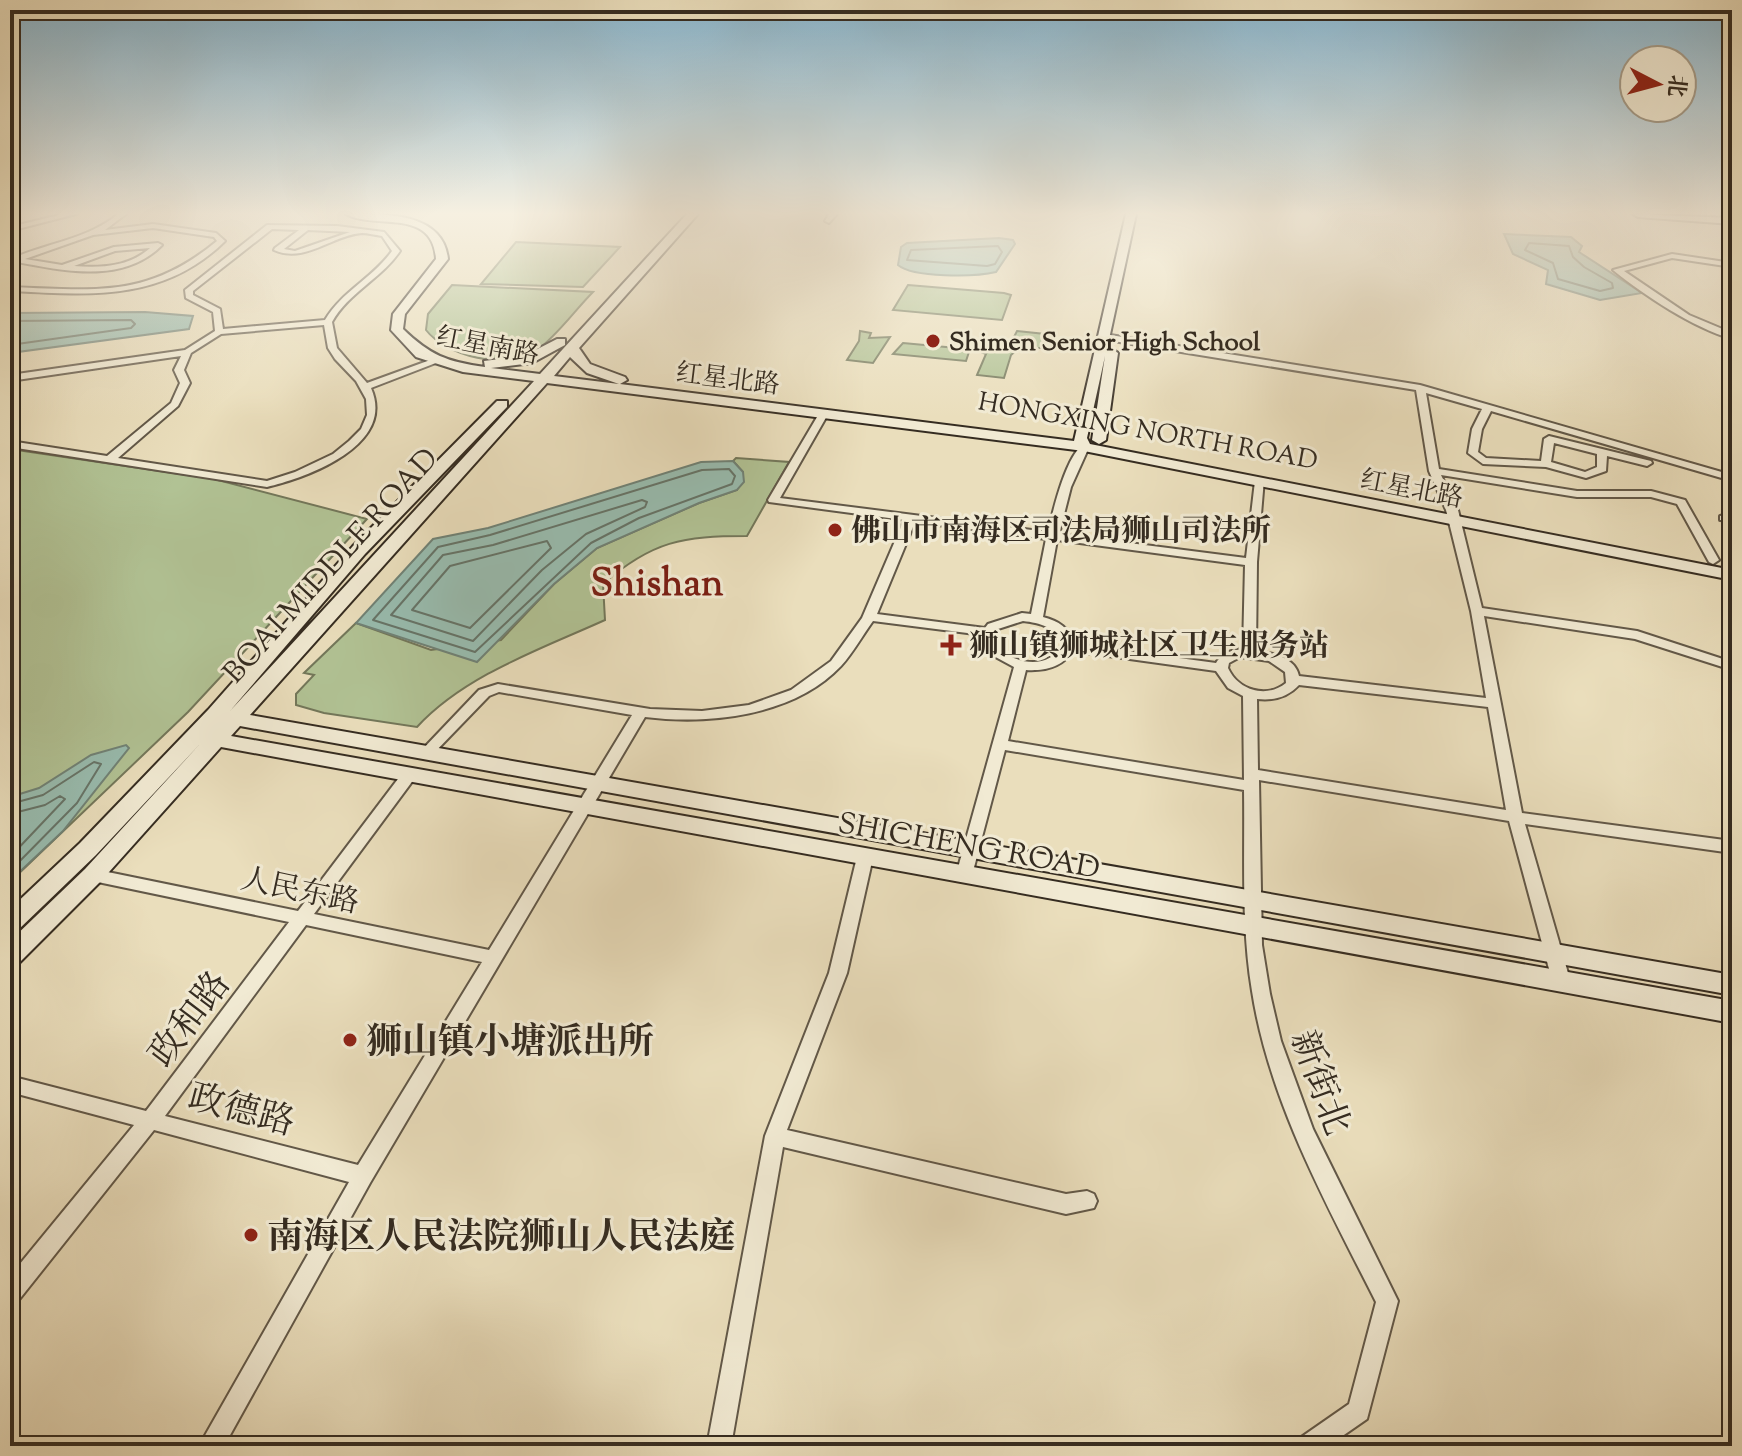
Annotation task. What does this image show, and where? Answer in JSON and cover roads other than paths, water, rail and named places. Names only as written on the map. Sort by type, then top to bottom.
[{"type":"main road","name":"红星南路","points":[[424,282],[399,314],[397,330],[421,354],[463,368],[540,375],[591,385]]},
{"type":"main road","points":[[437,282],[411,316],[413,328],[428,346],[450,356],[540,375]]},
{"type":"main road","name":"BOAI MIDDLE ROAD","points":[[567,346],[621,282]]},
{"type":"main road","name":"BOAI MIDDLE ROAD","points":[[10,956],[93,875],[204,738],[502,399],[540,375],[628,282]]},
{"type":"main road","points":[[1088,442],[1119,282]]},
{"type":"main road","points":[[1109,337],[1124,282]]},
{"type":"main road","points":[[489,364],[527,360],[567,346],[585,368],[620,380]]},
{"type":"main road","points":[[463,368],[490,380],[502,399],[591,385]]},
{"type":"main road","name":"HONGXING NORTH ROAD","points":[[540,375],[620,380],[1088,442],[1454,516],[1732,564]]},
{"type":"main road","name":"红星北路","points":[[591,385],[823,414]]},
{"type":"main road","name":"HONGXING NORTH ROAD","points":[[823,414],[1088,442]]},
{"type":"main road","name":"红星北路","points":[[1088,442],[1260,481],[1454,516],[1732,575]]},
{"type":"main road","name":"SHICHENG ROAD","points":[[224,716],[1732,985]]},
{"type":"main road","name":"BOAI MIDDLE ROAD","points":[[10,923],[204,738]]},
{"type":"main road","name":"SHICHENG ROAD","points":[[204,738],[1732,1012]]},
{"type":"street","points":[[10,289],[91,291],[145,286],[161,291],[170,282]]},
{"type":"street","points":[[199,282],[189,290],[189,296],[217,311],[219,332]]},
{"type":"street","points":[[10,444],[267,484],[288,481],[346,449],[363,435],[373,416],[372,400],[365,387],[332,352],[328,322],[348,291],[362,282]]},
{"type":"street","points":[[1637,282],[1672,309],[1709,331],[1732,336]]},
{"type":"street","points":[[10,378],[187,352],[219,332],[328,322]]},
{"type":"street","points":[[1109,337],[1420,388],[1732,478]]},
{"type":"street","points":[[111,458],[175,404],[185,383],[179,370],[187,352]]},
{"type":"street","points":[[365,387],[436,361]]},
{"type":"street","points":[[1420,388],[1434,471],[1454,516],[1477,611],[1515,817],[1561,980]]},
{"type":"street","points":[[1488,407],[1477,429],[1473,453],[1483,461],[1546,464],[1586,475],[1602,469],[1602,452]]},
{"type":"street","points":[[823,414],[773,500],[1251,562]]},
{"type":"street","points":[[1546,464],[1549,439],[1701,479],[1711,472]]},
{"type":"street","points":[[1036,618],[1053,537],[1072,470],[1088,442]]},
{"type":"street","points":[[1434,471],[1577,494],[1651,494],[1681,502],[1713,560]]},
{"type":"street","points":[[1249,652],[1251,562],[1260,481]]},
{"type":"street","points":[[427,752],[484,693],[498,688],[641,712],[728,715],[806,689],[837,662],[869,617],[911,518]]},
{"type":"street","points":[[1477,611],[1637,635],[1732,666]]},
{"type":"street","points":[[869,617],[989,632],[1009,618],[1036,618],[1060,628],[1066,636],[1068,647],[1060,658],[1049,664],[1021,665],[992,651],[987,643],[989,632]]},
{"type":"street","points":[[1068,647],[1221,668]]},
{"type":"street","points":[[1221,668],[1229,656],[1249,652],[1283,663],[1293,680]]},
{"type":"street","points":[[964,875],[1021,665]]},
{"type":"street","points":[[1221,668],[1231,685],[1250,694],[1279,694],[1288,690],[1293,680]]},
{"type":"street","points":[[1293,680],[1493,703]]},
{"type":"street","name":"新街北","points":[[1250,694],[1257,979],[1277,1068],[1306,1142],[1387,1301],[1359,1411],[1308,1446]]},
{"type":"street","points":[[211,1446],[363,1176],[641,712]]},
{"type":"street","points":[[1000,744],[1732,847]]},
{"type":"street","name":"政和路","points":[[10,1293],[151,1119],[409,775]]},
{"type":"street","points":[[719,1446],[775,1136],[838,973],[865,857]]},
{"type":"street","name":"人民东路","points":[[93,875],[495,958]]},
{"type":"street","name":"政德路","points":[[10,1084],[363,1176]]},
{"type":"street","points":[[775,1136],[1066,1204],[1087,1201]]},
{"type":"water","points":[[1625,282],[1642,293],[1600,300],[1546,284]]},
{"type":"water","points":[[145,312],[193,316],[189,329],[10,353],[10,313]]},
{"type":"water","points":[[733,461],[743,472],[744,482],[737,490],[699,503],[597,548],[554,584],[477,662],[356,623],[433,539],[488,528],[701,462]]},
{"type":"water","points":[[126,745],[129,748],[63,831],[10,881],[10,797],[39,788],[91,755]]},
{"type":"place","name":"Shimen Senior High School","points":[[933,341]]},
{"type":"place","name":"佛山市南海区司法局狮山司法所","points":[[835,530]]},
{"type":"place","name":"狮山镇狮城社区卫生服务站","points":[[951,645]]},
{"type":"place","name":"狮山镇小塘派出所","points":[[350,1040]]},
{"type":"place","name":"南海区人民法院狮山人民法庭","points":[[251,1235]]},
{"type":"district","name":"Shishan","points":[[657,582]]}]
